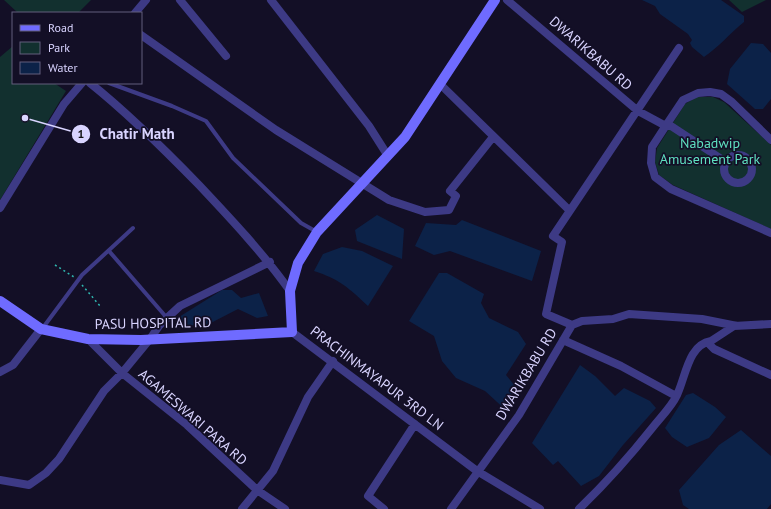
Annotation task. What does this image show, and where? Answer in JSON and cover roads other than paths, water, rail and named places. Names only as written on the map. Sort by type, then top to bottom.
[{"type":"main road","name":"PRACHINMAYAPUR 3RD LN","points":[[292,332],[290,291],[298,263],[317,232],[405,137],[495,0]]},
{"type":"main road","name":"PASU HOSPITAL RD","points":[[0,301],[41,329],[88,339],[150,339],[292,332]]},
{"type":"street","points":[[136,12],[146,0]]},
{"type":"street","points":[[180,0],[226,56]]},
{"type":"street","points":[[271,0],[370,126],[388,156]]},
{"type":"street","name":"DWARIKBABU RD","points":[[507,0],[638,110]]},
{"type":"street","points":[[142,36],[270,126],[362,184],[389,200],[425,212],[449,210],[456,196],[450,191],[493,137]]},
{"type":"street","name":"DWARIKBABU RD","points":[[451,509],[519,415],[572,325],[546,314],[562,242],[553,236],[679,48]]},
{"type":"street","points":[[0,208],[64,104],[81,84]]},
{"type":"street","points":[[91,84],[113,101],[164,149],[270,262],[290,291]]},
{"type":"street","points":[[440,84],[569,210]]},
{"type":"street","points":[[771,140],[732,102],[721,94],[710,92],[698,93],[683,100],[652,147],[651,163],[655,177],[671,189],[771,233]]},
{"type":"street","points":[[638,110],[664,125],[667,124],[726,162]]},
{"type":"street","points":[[0,480],[29,485],[46,473],[59,459],[104,391],[122,373],[167,318],[180,306],[270,262]]},
{"type":"street","points":[[572,325],[582,321],[613,319],[629,314],[702,319],[737,326],[771,324]]},
{"type":"street","points":[[579,509],[607,482],[676,396],[690,359],[703,342],[711,341],[737,326]]},
{"type":"street","points":[[0,372],[13,365],[41,329]]},
{"type":"street","name":"PRACHINMAYAPUR 3RD LN","points":[[292,332],[333,361],[476,473],[540,509]]},
{"type":"street","name":"AGAMESWARI PARA RD","points":[[88,339],[122,373],[187,425],[257,490],[285,509]]},
{"type":"street","points":[[563,340],[621,366],[676,396]]},
{"type":"street","points":[[711,341],[710,346],[714,349],[771,375]]},
{"type":"street","points":[[242,509],[273,470],[308,397],[333,361]]},
{"type":"street","points":[[384,509],[368,496],[415,424]]},
{"type":"lane","points":[[112,84],[172,106],[206,121],[233,158],[301,223],[317,232]]},
{"type":"lane","points":[[41,329],[78,281],[133,228]]},
{"type":"lane","points":[[109,251],[167,318]]},
{"type":"water","points":[[642,0],[721,0],[744,16],[744,22],[715,49],[704,57],[692,47],[690,43],[692,40],[688,34],[660,14],[655,6]]},
{"type":"water","points":[[751,43],[763,44],[771,53],[771,99],[763,109],[755,109],[727,84],[730,69]]},
{"type":"water","points":[[377,215],[404,229],[402,259],[357,241],[355,230]]},
{"type":"water","points":[[462,220],[541,251],[532,281],[450,251],[434,255],[415,246],[426,223],[456,225]]},
{"type":"water","points":[[342,247],[362,251],[393,266],[368,306],[337,281],[314,271],[323,254]]},
{"type":"water","points":[[439,273],[447,273],[484,294],[481,303],[489,318],[518,332],[526,344],[506,375],[516,387],[508,412],[485,391],[456,378],[442,361],[434,336],[409,321]]},
{"type":"water","points":[[222,290],[232,290],[241,298],[259,293],[268,316],[257,318],[238,309],[205,326],[184,325],[179,317]]},
{"type":"water","points":[[580,365],[595,376],[615,396],[624,388],[650,401],[656,408],[623,445],[599,476],[581,486],[558,461],[553,465],[532,443]]},
{"type":"water","points":[[693,393],[715,407],[726,417],[709,438],[687,447],[672,437],[665,428],[686,395]]},
{"type":"water","points":[[741,430],[771,456],[771,504],[767,509],[689,509],[683,505],[679,490],[719,445]]},
{"type":"place","name":"Chatir Math","points":[[25,118]]},
{"type":"park label","name":"Nabadwip Amusement Park","points":[[710,152]]}]
